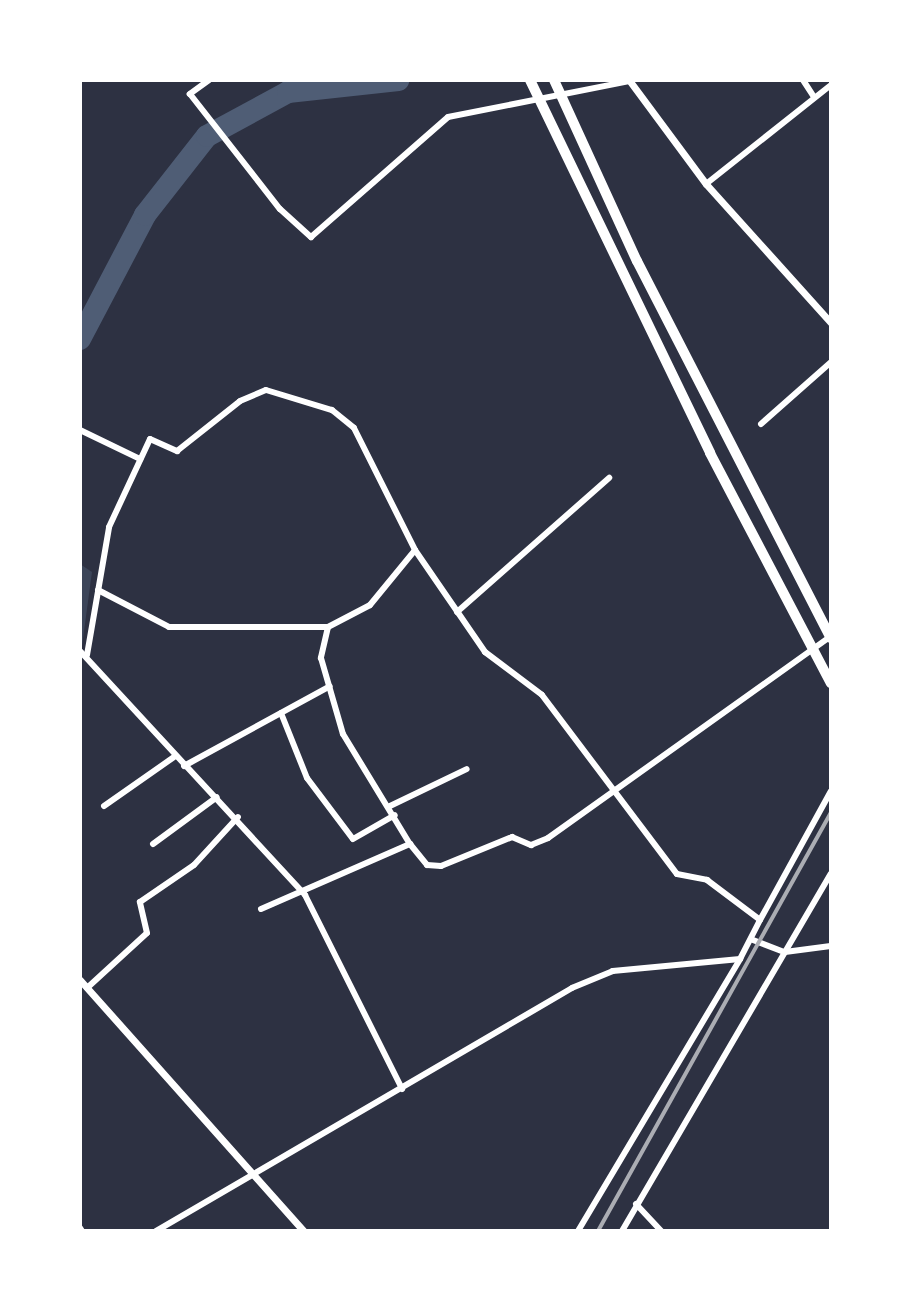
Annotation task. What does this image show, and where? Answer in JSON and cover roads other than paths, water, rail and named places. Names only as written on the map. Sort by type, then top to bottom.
[{"type":"highway","points":[[530,80],[831,683]]},
{"type":"highway","points":[[554,80],[831,637]]},
{"type":"street","points":[[209,80],[190,94],[280,209],[311,237],[448,117],[629,81],[706,184],[831,323]]},
{"type":"street","points":[[803,80],[814,97]]},
{"type":"street","points":[[706,184],[831,85]]},
{"type":"street","points":[[761,424],[831,362]]},
{"type":"street","points":[[402,1089],[305,895],[238,817],[174,757],[84,653],[109,527],[150,439],[177,451],[240,401],[266,390],[288,394],[332,410],[354,428],[415,550],[485,652],[542,695],[620,794],[677,874],[707,880],[760,920]]},
{"type":"street","points":[[80,430],[140,459]]},
{"type":"street","points":[[457,612],[609,478]]},
{"type":"street","points":[[98,590],[169,627],[328,627],[370,605],[415,550]]},
{"type":"street","points":[[328,627],[321,658],[343,734],[390,806],[410,844],[427,865],[441,866],[512,837],[531,845],[620,794],[831,637]]},
{"type":"street","points":[[184,766],[330,686]]},
{"type":"street","points":[[281,713],[307,778],[353,839],[395,815]]},
{"type":"street","points":[[104,806],[174,757]]},
{"type":"street","points":[[390,806],[467,769]]},
{"type":"street","points":[[578,1231],[753,940],[760,920],[831,791]]},
{"type":"street","points":[[153,844],[217,797]]},
{"type":"street","points":[[87,988],[147,933],[140,902],[194,865],[238,817]]},
{"type":"street","points":[[261,909],[305,895],[410,844]]},
{"type":"street","points":[[622,1231],[831,874]]},
{"type":"street","points":[[753,940],[785,952],[831,946]]},
{"type":"street","points":[[156,1231],[402,1089],[502,1025],[613,971],[740,959]]},
{"type":"street","points":[[80,980],[304,1231]]},
{"type":"street","points":[[636,1204],[661,1231]]},
{"type":"waterway","points":[[80,339],[145,215],[207,136],[288,92],[398,80]]},
{"type":"railway","points":[[598,1231],[831,813]]}]
